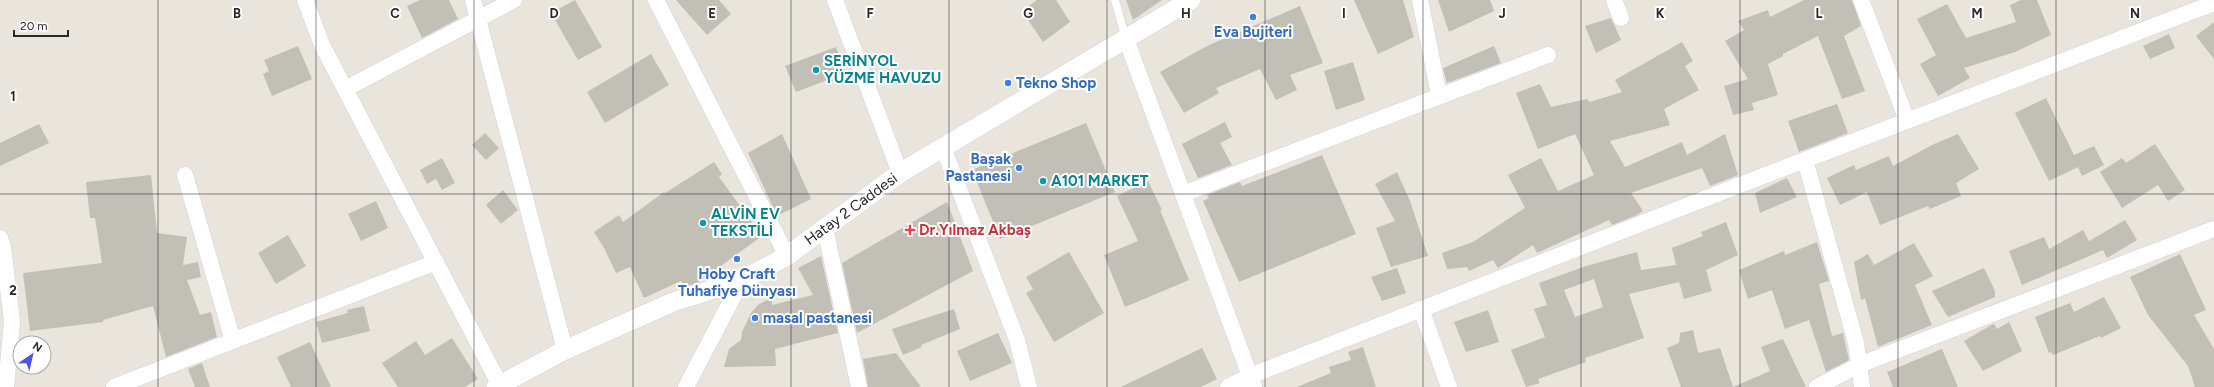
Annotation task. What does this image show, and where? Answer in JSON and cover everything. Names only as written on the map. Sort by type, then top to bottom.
[{"type":"street","points":[[305,0],[322,45],[436,262],[499,386]]},
{"type":"street","points":[[473,0],[565,350]]},
{"type":"street","points":[[345,89],[514,0]]},
{"type":"street","points":[[656,0],[786,256]]},
{"type":"street","points":[[834,0],[900,173]]},
{"type":"street","name":"Hatay 2 Caddesi","points":[[499,386],[565,350],[673,302],[742,280],[786,256],[900,173],[1191,0]]},
{"type":"street","points":[[1420,0],[1439,95]]},
{"type":"street","points":[[1614,0],[1621,18]]},
{"type":"street","points":[[1861,0],[1907,120]]},
{"type":"street","points":[[1228,387],[1252,381],[1421,309],[1907,120],[2180,7],[2214,3]]},
{"type":"street","points":[[1126,39],[1252,381]]},
{"type":"street","points":[[1183,194],[1439,95],[1548,55]]},
{"type":"street","points":[[943,147],[1017,340],[1029,387]]},
{"type":"street","points":[[1805,160],[1856,343],[1862,387]]},
{"type":"street","points":[[185,175],[233,341]]},
{"type":"street","points":[[825,228],[859,387]]},
{"type":"street","points":[[1817,387],[1859,365],[2214,229]]},
{"type":"street","points":[[0,238],[3,247],[12,322],[6,387]]},
{"type":"street","points":[[114,387],[436,262]]},
{"type":"street","points":[[686,387],[742,280]]},
{"type":"street","points":[[1421,309],[1449,387]]},
{"type":"lane","points":[[1115,0],[1126,39]]},
{"type":"building","points":[[420,0],[449,0],[458,19],[422,38],[407,6]]},
{"type":"building","points":[[575,0],[602,47],[578,60],[551,13]]},
{"type":"building","points":[[676,0],[719,0],[731,14],[707,35]]},
{"type":"building","points":[[1037,0],[1056,0],[1070,22],[1043,42],[1022,11]]},
{"type":"building","points":[[1126,0],[1162,0],[1133,20]]},
{"type":"building","points":[[1354,0],[1403,0],[1414,37],[1378,54]]},
{"type":"building","points":[[1438,0],[1490,0],[1494,11],[1449,32]]},
{"type":"building","points":[[1804,0],[1852,0],[1861,26],[1844,36],[1865,91],[1842,99],[1818,36],[1783,54],[1783,56],[1768,64],[1778,95],[1752,103],[1754,110],[1733,115],[1724,86],[1748,79],[1725,41],[1744,30],[1738,21],[1768,10],[1770,17]]},
{"type":"building","points":[[2021,0],[2037,0],[2051,35],[2015,52],[1964,68],[1970,78],[1938,96],[1920,64],[1936,55],[1917,19],[1947,4],[1966,38],[2016,22],[2010,5]]},
{"type":"building","points":[[1300,6],[1323,63],[1290,75],[1297,90],[1276,100],[1260,69],[1216,88],[1219,93],[1184,113],[1160,72],[1207,46]]},
{"type":"building","points":[[1611,18],[1621,40],[1596,53],[1585,26]]},
{"type":"building","points":[[2214,22],[2214,59],[2196,36]]},
{"type":"building","points":[[2169,34],[2175,48],[2150,59],[2143,46]]},
{"type":"building","points":[[1682,42],[1693,61],[1685,66],[1699,90],[1664,109],[1670,125],[1610,141],[1625,167],[1682,142],[1687,155],[1725,134],[1738,175],[1710,186],[1702,168],[1631,193],[1643,211],[1612,225],[1609,220],[1537,253],[1533,245],[1498,268],[1493,260],[1469,271],[1467,267],[1447,269],[1442,253],[1473,242],[1525,208],[1508,175],[1541,158],[1558,191],[1594,175],[1575,134],[1538,149],[1516,93],[1540,84],[1551,107],[1587,99],[1590,102],[1622,92],[1615,80]]},
{"type":"building","points":[[298,46],[312,79],[272,96],[263,74],[269,71],[264,60]]},
{"type":"building","points":[[1494,46],[1501,63],[1447,83],[1443,68]]},
{"type":"building","name":"SERİNYOL YÜZME HAVUZU","points":[[836,47],[846,73],[796,92],[785,66]]},
{"type":"building","points":[[651,54],[669,85],[605,123],[587,92]]},
{"type":"building","points":[[1353,62],[1365,100],[1336,110],[1324,71]]},
{"type":"building","points":[[2046,98],[2074,155],[2094,146],[2104,165],[2082,176],[2078,167],[2049,181],[2015,113]]},
{"type":"building","points":[[1837,104],[1848,133],[1799,152],[1788,121]]},
{"type":"building","points":[[1225,122],[1232,137],[1220,143],[1232,165],[1198,178],[1182,144]]},
{"type":"building","name":"A101 MARKET","points":[[1086,123],[1115,192],[1000,239],[972,170]]},
{"type":"building","points":[[39,124],[49,143],[0,166],[0,143]]},
{"type":"building","points":[[485,133],[499,148],[486,160],[472,145]]},
{"type":"building","points":[[782,134],[811,199],[777,216],[748,153]]},
{"type":"building","points":[[1958,134],[1979,169],[1956,183],[1961,196],[1930,209],[1928,206],[1880,225],[1867,192],[1840,205],[1827,178],[1854,165],[1856,170],[1889,156],[1893,166],[1934,144]]},
{"type":"building","points":[[2155,144],[2185,190],[2168,201],[2158,185],[2122,208],[2100,172],[2122,158],[2126,163]]},
{"type":"building","points":[[1322,155],[1356,234],[1239,282],[1203,201],[1209,198],[1207,195],[1240,182],[1242,186]]},
{"type":"building","points":[[442,158],[455,183],[442,190],[436,179],[427,184],[420,170]]},
{"type":"building","points":[[714,162],[722,174],[719,177],[762,236],[699,282],[685,287],[681,281],[644,298],[630,267],[616,273],[604,248],[594,232],[619,215],[623,222],[664,192],[665,193]]},
{"type":"building","points":[[1397,172],[1410,201],[1428,256],[1391,267],[1376,228],[1395,221],[1375,184]]},
{"type":"building","points":[[151,175],[157,233],[187,237],[183,265],[198,262],[201,277],[187,280],[200,315],[211,312],[217,337],[166,357],[153,306],[103,320],[103,322],[30,331],[23,273],[102,263],[95,218],[90,218],[86,182]]},
{"type":"building","points":[[1787,178],[1797,197],[1760,213],[1755,193]]},
{"type":"building","points":[[1148,181],[1162,210],[1160,210],[1189,280],[1125,307],[1104,255],[1138,241],[1117,196]]},
{"type":"building","points":[[503,190],[518,210],[501,224],[486,205]]},
{"type":"building","points":[[376,201],[388,228],[361,241],[348,214]]},
{"type":"building","points":[[947,202],[973,271],[857,333],[842,263]]},
{"type":"building","points":[[2125,220],[2137,240],[2107,258],[2103,250],[2022,285],[2009,251],[2044,237],[2049,249],[2083,230],[2089,241]]},
{"type":"building","points":[[1726,222],[1738,255],[1706,270],[1712,291],[1684,299],[1679,282],[1629,294],[1644,338],[1585,358],[1586,362],[1538,379],[1540,383],[1526,387],[1511,350],[1545,337],[1534,309],[1547,305],[1539,283],[1586,266],[1637,252],[1641,270],[1676,265],[1672,248],[1703,236],[1701,232]],"holes":[[[1594,279],[1603,307],[1575,317],[1564,290]]]},
{"type":"building","points":[[288,235],[306,266],[276,284],[258,253]]},
{"type":"building","points":[[1817,242],[1829,281],[1819,284],[1832,336],[1843,333],[1849,360],[1826,372],[1809,320],[1785,329],[1772,290],[1748,299],[1739,270],[1784,251],[1785,255]]},
{"type":"building","points":[[1914,243],[1933,276],[1915,285],[1932,325],[1878,347],[1865,298],[1861,300],[1854,262],[1868,254],[1874,265]]},
{"type":"building","points":[[1069,252],[1104,313],[1054,342],[1026,293],[1033,289],[1026,277]]},
{"type":"building","points":[[2180,254],[2206,310],[2194,315],[2214,349],[2214,387],[2195,387],[2188,366],[2148,315],[2130,277]]},
{"type":"building","points":[[821,256],[838,333],[775,349],[776,366],[724,367],[729,349],[741,340],[742,332],[751,313],[758,305],[772,297],[772,305],[813,295],[798,268]]},
{"type":"building","points":[[1397,268],[1406,293],[1382,301],[1371,277]]},
{"type":"building","points":[[1984,268],[1995,291],[1995,297],[1948,317],[1932,291]]},
{"type":"building","points":[[2104,297],[2121,328],[2101,338],[2100,336],[2053,355],[2051,352],[2049,353],[2035,317],[2070,303],[2074,312]]},
{"type":"building","points":[[364,306],[370,331],[322,343],[316,322],[348,313],[347,310]]},
{"type":"building","points":[[954,309],[960,329],[921,345],[922,347],[903,355],[892,329]]},
{"type":"building","points":[[1488,310],[1499,342],[1466,352],[1454,322]]},
{"type":"building","points":[[2009,322],[2022,351],[1983,371],[1964,341],[1991,325],[1994,324],[1997,329]]},
{"type":"building","points":[[1693,330],[1698,353],[1720,348],[1733,387],[1681,387],[1667,348],[1679,343],[1680,333]]},
{"type":"building","points":[[998,333],[1012,363],[970,381],[957,351]]},
{"type":"building","points":[[452,338],[478,379],[465,387],[398,387],[382,363],[416,341],[425,355]]},
{"type":"building","points":[[1783,339],[1806,387],[1733,387],[1770,371],[1761,347]]},
{"type":"building","points":[[310,342],[331,387],[291,387],[277,357]]},
{"type":"building","points":[[1363,347],[1376,387],[1297,387],[1331,373],[1329,367],[1351,360],[1348,352]]},
{"type":"building","points":[[1202,348],[1217,379],[1201,387],[1121,387]]},
{"type":"building","points":[[1942,349],[1958,387],[1893,387],[1887,372]]},
{"type":"building","points":[[896,353],[921,387],[868,387],[863,359]]},
{"type":"building","points":[[202,363],[210,387],[195,387],[188,369]]},
{"type":"place","name":"Eva Bujiteri","points":[[1253,17]]},
{"type":"place","name":"SERİNYOL YÜZME HAVUZU","points":[[816,70]]},
{"type":"place","name":"Tekno Shop","points":[[1008,83]]},
{"type":"place","name":"Başak Pastanesi","points":[[1019,168]]},
{"type":"place","name":"A101 MARKET","points":[[1043,181]]},
{"type":"place","name":"ALVİN EV TEKSTİLİ","points":[[703,223]]},
{"type":"place","name":"Dr.Yılmaz Akbaş","points":[[910,230]]},
{"type":"place","name":"Hoby Craft Tuhafiye Dünyası","points":[[737,259]]},
{"type":"place","name":"masal pastanesi","points":[[755,318]]}]
